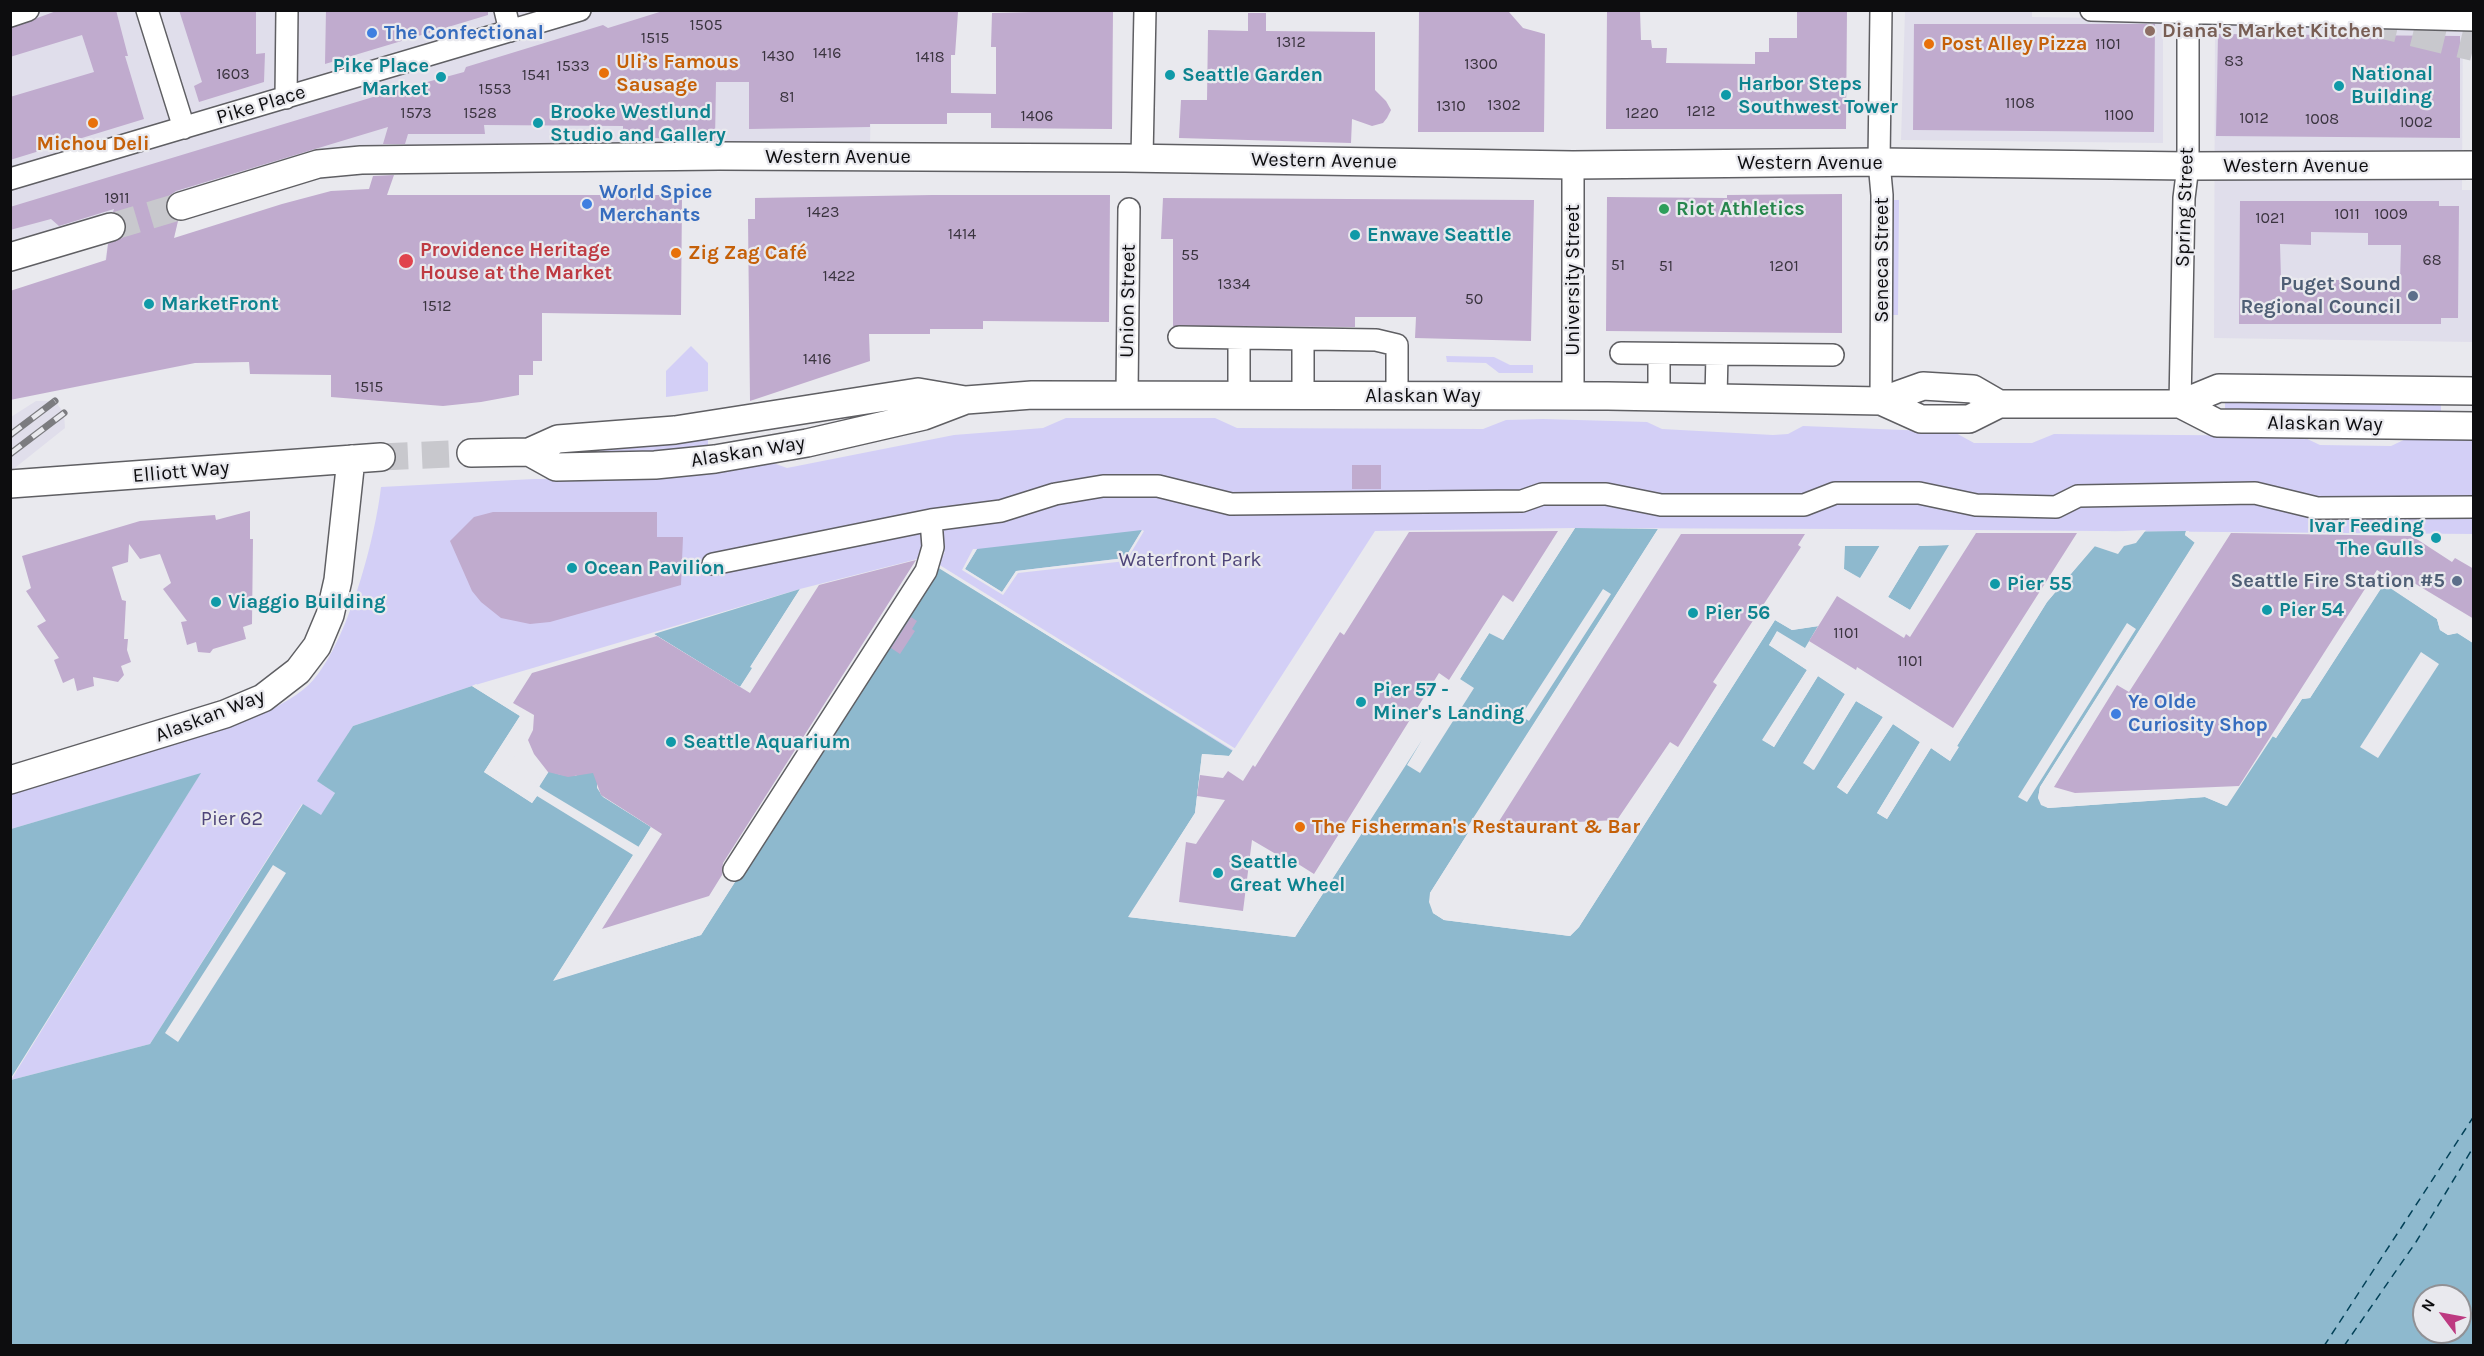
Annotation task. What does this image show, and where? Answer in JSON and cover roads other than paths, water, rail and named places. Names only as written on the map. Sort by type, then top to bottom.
[{"type":"main road","name":"Western Avenue","points":[[181,206],[318,164],[361,160],[720,156],[1142,158],[1573,165],[1879,162],[2188,166],[2474,165]]},
{"type":"main road","points":[[10,257],[111,227]]},
{"type":"main road","name":"Alaskan Way","points":[[471,453],[529,452],[556,467],[655,465],[715,459],[807,443],[913,418],[966,400],[1032,395],[1659,396],[1881,401],[1923,386],[1933,386],[1973,389],[1999,404],[2180,404],[2219,388],[2474,391]]},
{"type":"main road","name":"Alaskan Way","points":[[2180,404],[2217,423],[2474,426]]},
{"type":"main road","points":[[351,459],[381,457]]},
{"type":"main road","name":"Alaskan Way","points":[[10,780],[225,714],[263,698],[298,671],[317,646],[330,615],[338,580],[351,459]]},
{"type":"main road","name":"Elliott Way","points":[[10,484],[351,459]]},
{"type":"street","points":[[10,16],[28,10]]},
{"type":"street","points":[[147,10],[184,128]]},
{"type":"street","points":[[286,98],[287,10]]},
{"type":"street","points":[[505,10],[510,31]]},
{"type":"street","name":"Pike Place","points":[[10,179],[580,10]]},
{"type":"street","points":[[1142,158],[1145,10]]},
{"type":"street","name":"Seneca Street","points":[[1881,10],[1879,162],[1882,195],[1881,401]]},
{"type":"street","points":[[2091,10],[2474,20]]},
{"type":"street","name":"Spring Street","points":[[2180,404],[2184,198],[2188,166],[2188,12]]},
{"type":"street","name":"University Street","points":[[1573,165],[1573,396]]},
{"type":"street","name":"Union Street","points":[[1127,394],[1130,209]]},
{"type":"street","points":[[1179,337],[1376,340],[1397,345],[1397,397]]},
{"type":"street","points":[[1239,338],[1239,396]]},
{"type":"street","points":[[1303,339],[1303,396]]},
{"type":"street","points":[[1621,353],[1833,355]]},
{"type":"street","points":[[1659,354],[1659,396]]},
{"type":"street","points":[[1716,398],[1717,354]]},
{"type":"street","points":[[713,564],[931,520],[1001,511],[1055,494],[1103,486],[1158,486],[1231,504],[1522,501],[1542,494],[1606,494],[1661,505],[1804,505],[1835,493],[1919,493],[1976,505],[2056,507],[2078,496],[2255,493],[2317,507],[2474,507]]},
{"type":"street","points":[[734,870],[926,571],[933,547],[931,520]]},
{"type":"water","points":[[1575,528],[1658,529],[1466,831],[1468,833],[1430,893],[1433,913],[1444,920],[1570,936],[1579,927],[1775,620],[1792,630],[1819,626],[1805,649],[1777,632],[1769,645],[1807,670],[1763,740],[1774,747],[1818,676],[1845,694],[1804,762],[1813,770],[1856,701],[1883,717],[1837,787],[1847,794],[1893,724],[1920,742],[1877,813],[1887,819],[1931,748],[1950,761],[1957,746],[2047,602],[2107,532],[2186,531],[2185,535],[2195,542],[2040,787],[2038,798],[2048,808],[2205,797],[2227,806],[2273,736],[2276,738],[2302,699],[2310,698],[2384,583],[2437,619],[2440,630],[2448,635],[2457,633],[2473,643],[2473,1345],[11,1346],[11,1080],[150,1044],[303,804],[321,815],[335,793],[317,781],[353,726],[472,686],[520,716],[484,772],[532,803],[542,789],[539,786],[549,771],[579,773],[595,765],[601,795],[651,827],[554,980],[701,935],[937,566],[1233,751],[1229,756],[1202,754],[1195,813],[1129,917],[1295,937],[1490,632],[1503,640]]},
{"type":"water","points":[[1142,530],[1125,558],[1016,571],[1002,592],[965,569],[977,549]]},
{"type":"water","points":[[1880,545],[1860,579],[1844,569],[1844,546]]},
{"type":"water","points":[[1950,545],[1910,610],[1888,597],[1919,546]]},
{"type":"water","points":[[800,589],[740,687],[654,634]]},
{"type":"water","points":[[201,773],[11,1078],[11,829]]},
{"type":"tunnel","points":[[2367,19],[2474,45]]},
{"type":"tunnel","points":[[111,227],[181,206]]},
{"type":"tunnel","points":[[381,457],[471,453]]},
{"type":"railway","points":[[10,435],[55,401]]},
{"type":"railway","points":[[10,454],[64,413]]},
{"type":"place","name":"Diana's Market Kitchen","points":[[2150,31]]},
{"type":"place","name":"The Confectional","points":[[372,33]]},
{"type":"place","name":"Post Alley Pizza","points":[[1929,44]]},
{"type":"place","name":"Uli’s Famous Sausage","points":[[604,73]]},
{"type":"place","name":"Seattle Garden","points":[[1170,75]]},
{"type":"place","name":"Pike Place Market","points":[[441,77]]},
{"type":"place","name":"National Building","points":[[2339,86]]},
{"type":"place","name":"Harbor Steps Southwest Tower","points":[[1726,95]]},
{"type":"place","name":"Michou Deli","points":[[93,123]]},
{"type":"place","name":"Brooke Westlund Studio and Gallery","points":[[538,123]]},
{"type":"place","name":"World Spice Merchants","points":[[587,204]]},
{"type":"place","name":"Riot Athletics","points":[[1664,209]]},
{"type":"place","name":"Enwave Seattle","points":[[1355,235]]},
{"type":"place","name":"Zig Zag Café","points":[[676,253]]},
{"type":"place","name":"Providence Heritage House at the Market","points":[[406,261]]},
{"type":"place","name":"Puget Sound Regional Council","points":[[2413,296]]},
{"type":"place","name":"MarketFront","points":[[149,304]]},
{"type":"place","name":"Ivar Feeding The Gulls","points":[[2436,538]]},
{"type":"place","name":"Ocean Pavilion","points":[[572,568]]},
{"type":"place","name":"Seattle Fire Station #5","points":[[2457,581]]},
{"type":"place","name":"Pier 55","points":[[1995,584]]},
{"type":"place","name":"Viaggio Building","points":[[216,602]]},
{"type":"place","name":"Pier 54","points":[[2267,610]]},
{"type":"place","name":"Pier 56","points":[[1693,613]]},
{"type":"place","name":"Pier 57 - Miner's Landing","points":[[1361,702]]},
{"type":"place","name":"Ye Olde Curiosity Shop","points":[[2116,714]]},
{"type":"place","name":"Seattle Aquarium","points":[[671,742]]},
{"type":"place","name":"The Fisherman's Restaurant & Bar","points":[[1300,827]]},
{"type":"place","name":"Seattle Great Wheel","points":[[1218,873]]},
{"type":"park label","name":"Waterfront Park","points":[[1190,560]]},
{"type":"park label","name":"Pier 62","points":[[232,819]]}]
